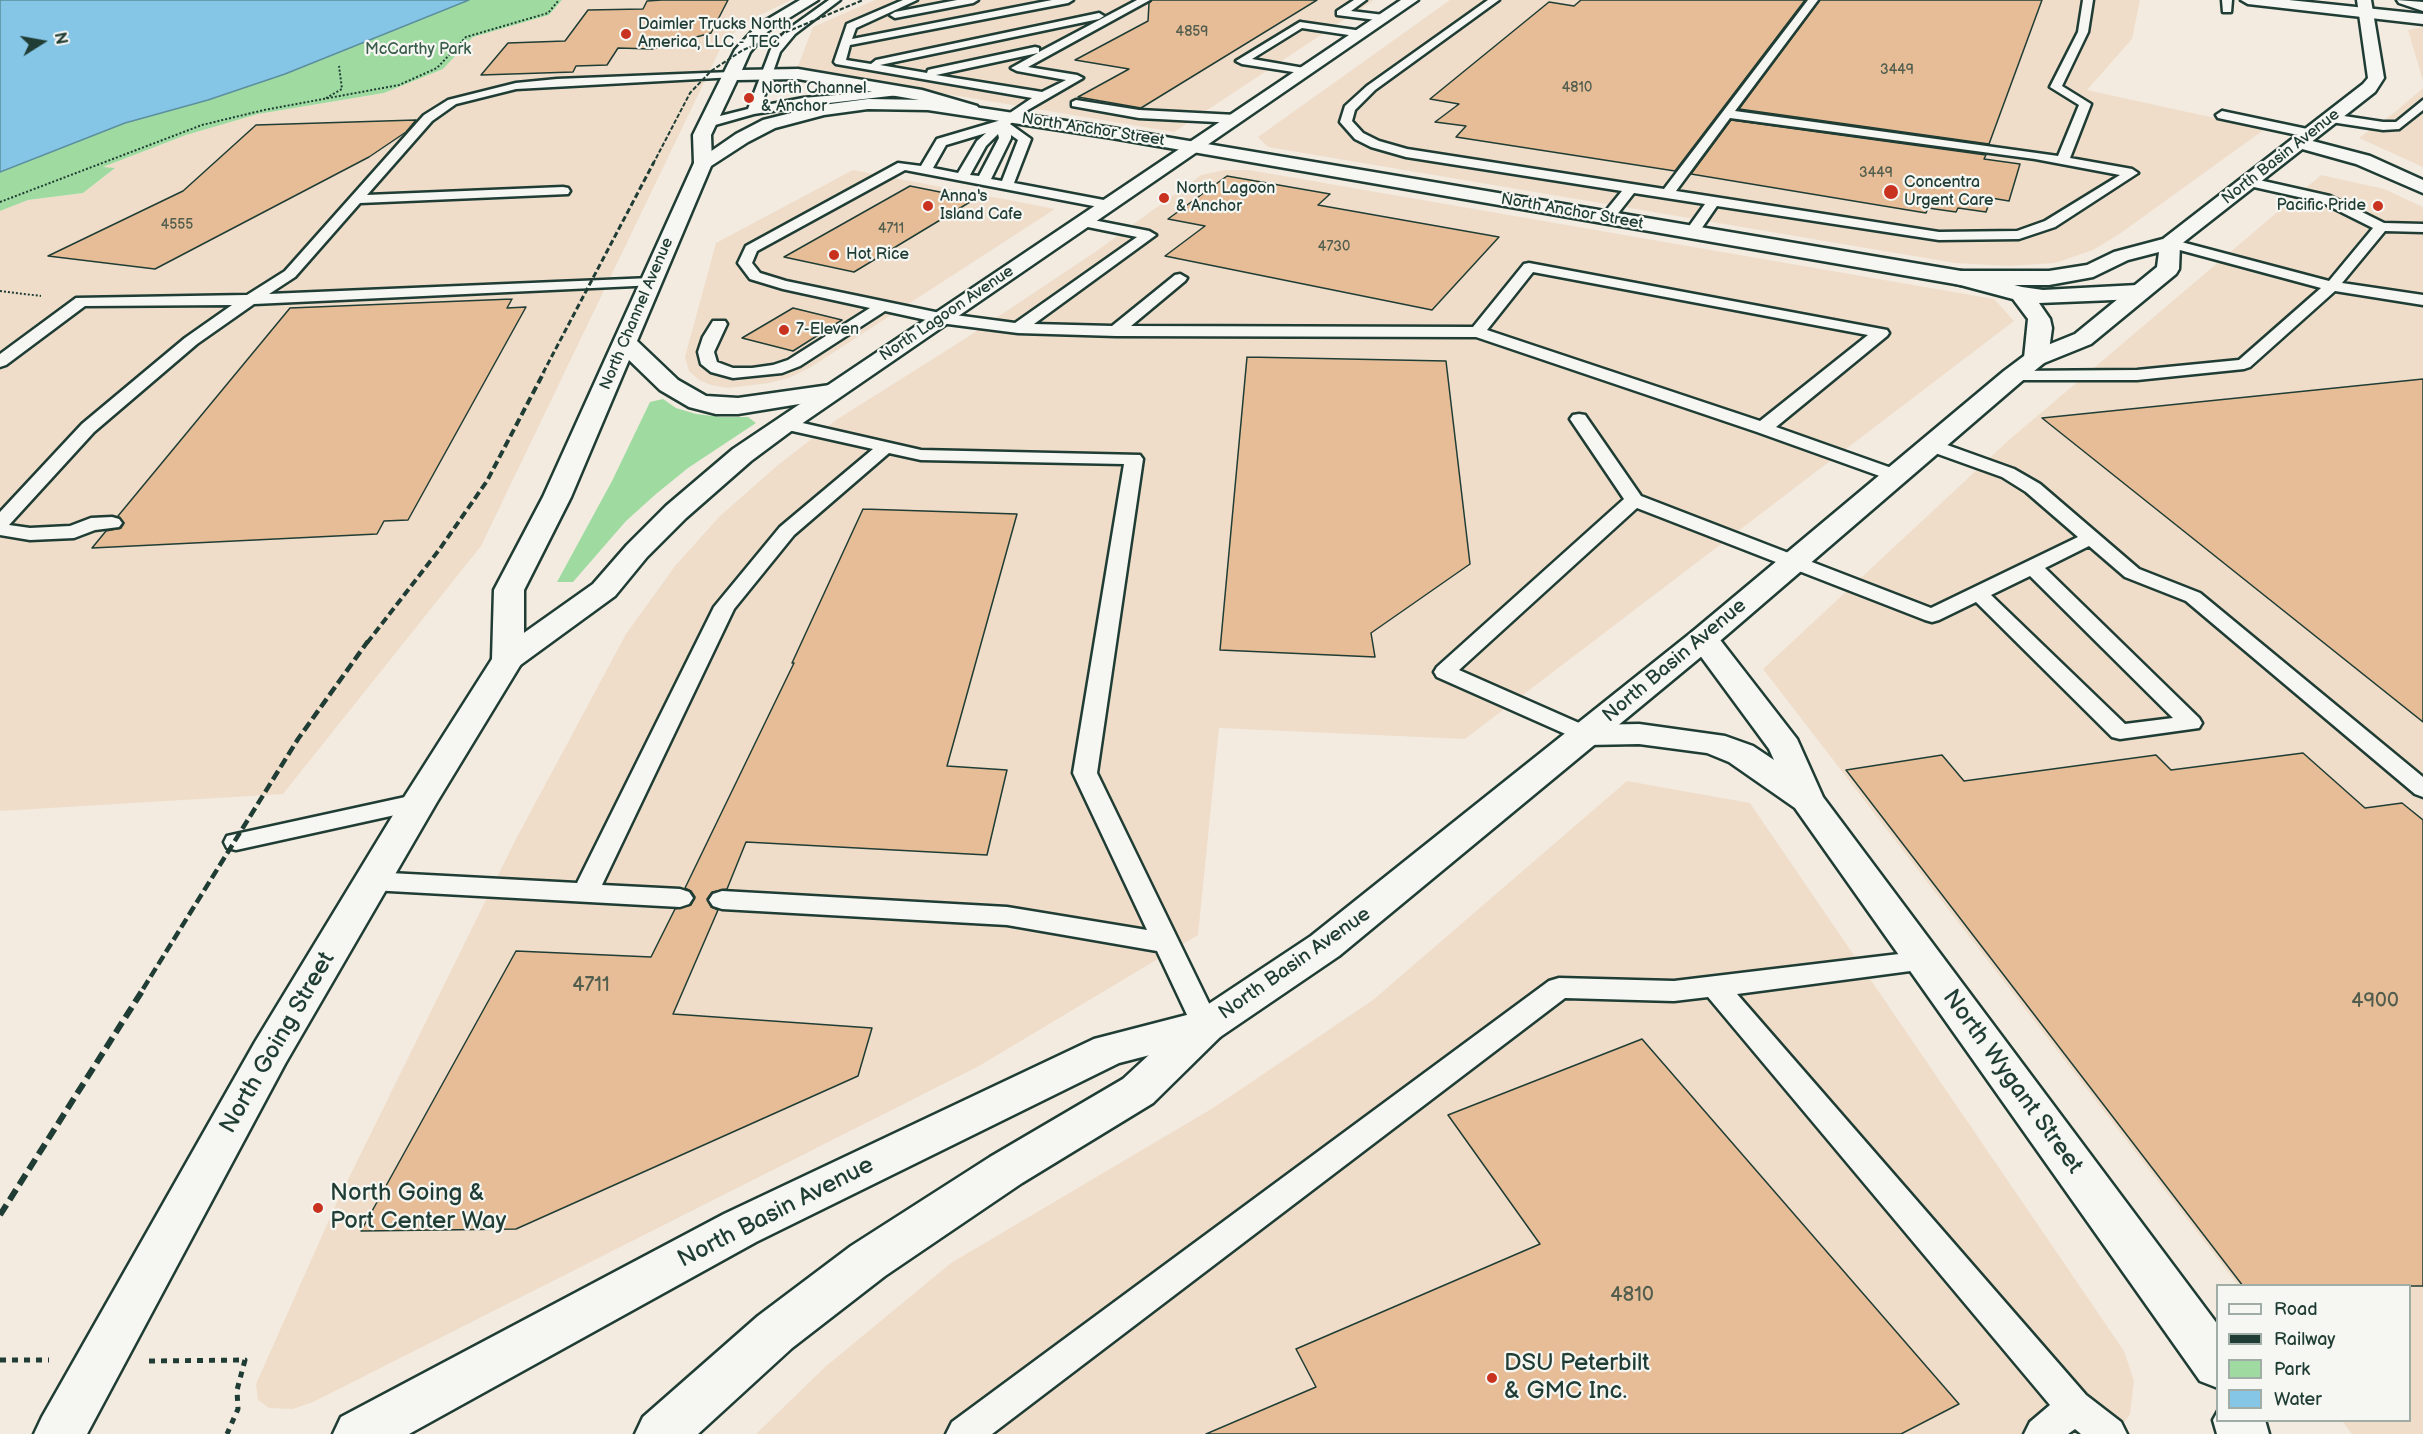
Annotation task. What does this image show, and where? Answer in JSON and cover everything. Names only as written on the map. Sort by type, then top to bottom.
[{"type":"main road","name":"North Channel Avenue","points":[[508,659],[509,590],[557,497],[703,163],[702,135],[743,50],[753,37],[784,14],[811,0]]},
{"type":"main road","name":"North Lagoon Avenue","points":[[508,659],[604,590],[637,551],[705,485],[784,423],[1411,0]]},
{"type":"main road","points":[[2248,0],[2365,6],[2423,19]]},
{"type":"main road","points":[[2404,0],[2423,7]]},
{"type":"main road","name":"North Basin Avenue","points":[[661,1434],[775,1332],[859,1268],[1006,1170],[1138,1091],[1206,1026],[1325,946],[1587,735],[2013,376],[2036,358],[2084,339],[2168,269],[2170,243],[2369,88],[2376,78],[2365,6]]},
{"type":"main road","name":"North Anchor Street","points":[[731,75],[798,74],[922,95],[1006,121],[1194,147],[1961,278],[2041,278],[2073,275],[2093,271],[2121,256],[2170,243]]},
{"type":"main road","name":"North Anchor Street","points":[[703,163],[753,131],[786,118],[823,110],[890,104],[971,110]]},
{"type":"main road","points":[[2307,138],[2364,160],[2423,187]]},
{"type":"main road","points":[[1961,278],[2021,294],[2053,297],[2138,292]]},
{"type":"main road","points":[[2021,294],[2039,319],[2036,358]]},
{"type":"main road","points":[[625,342],[669,385],[698,402],[738,406],[830,392]]},
{"type":"main road","name":"North Wygant Street","points":[[1703,639],[1785,747],[1807,800],[2216,1364]]},
{"type":"main road","name":"North Going Street","points":[[60,1434],[270,1053],[419,802],[508,659]]},
{"type":"main road","name":"North Wygant Street","points":[[1587,735],[1639,734],[1713,743],[1741,754],[1807,800]]},
{"type":"main road","name":"North Basin Avenue","points":[[359,1434],[740,1228],[1109,1050],[1206,1026]]},
{"type":"lane","points":[[753,111],[771,58],[784,38],[834,0]]},
{"type":"lane","points":[[912,0],[851,26],[840,62],[1043,96]]},
{"type":"lane","points":[[862,21],[973,0]]},
{"type":"lane","points":[[846,43],[1068,0]]},
{"type":"lane","points":[[1145,0],[1017,68],[1077,78],[1043,96],[1006,121],[961,143],[950,163],[926,170],[903,166],[751,249],[745,263],[755,276],[783,285],[940,318],[1018,328],[1116,331],[1478,332],[1763,428],[1894,475]]},
{"type":"lane","points":[[1361,0],[1341,13],[1384,18]]},
{"type":"lane","points":[[1494,0],[1371,88],[1349,109],[1346,122],[1359,136],[1375,144],[1406,153],[1939,236],[2019,235],[2050,224],[2132,173],[2063,160],[1727,114]]},
{"type":"lane","points":[[1666,195],[1813,0]]},
{"type":"lane","points":[[2063,160],[2085,104],[2056,87],[2083,32],[2088,0]]},
{"type":"lane","points":[[862,65],[1127,10]]},
{"type":"lane","points":[[1306,71],[1242,61],[1300,25],[1362,33]]},
{"type":"lane","points":[[919,75],[1063,44]]},
{"type":"lane","points":[[112,523],[91,524],[74,532],[30,534],[0,526],[88,428],[191,341],[290,274],[428,118],[452,102],[516,86],[557,82],[731,75]]},
{"type":"lane","points":[[708,123],[753,111],[820,100],[903,92]]},
{"type":"lane","points":[[1076,104],[1138,114],[1236,119]]},
{"type":"lane","points":[[2331,118],[2383,126],[2398,125],[2423,104]]},
{"type":"lane","points":[[2222,115],[2307,138]]},
{"type":"lane","points":[[2404,120],[2423,119]]},
{"type":"lane","points":[[926,170],[941,142],[1006,121]]},
{"type":"lane","points":[[962,177],[981,144],[1006,121]]},
{"type":"lane","points":[[983,181],[1005,138],[1006,121]]},
{"type":"lane","points":[[1006,121],[1025,139],[1007,185]]},
{"type":"lane","points":[[950,163],[962,177],[1108,205]]},
{"type":"lane","points":[[2250,182],[2325,200],[2381,227],[2423,228]]},
{"type":"lane","points":[[1607,218],[1630,189]]},
{"type":"lane","points":[[357,198],[563,191]]},
{"type":"lane","points":[[1692,232],[1713,202]]},
{"type":"lane","points":[[1018,328],[1149,235],[1083,222]]},
{"type":"lane","points":[[2013,376],[2137,375],[2244,364],[2332,286],[2381,227]]},
{"type":"lane","points":[[2405,229],[2423,238]]},
{"type":"lane","points":[[2170,243],[2332,286],[2423,300]]},
{"type":"lane","points":[[1478,332],[1529,267],[1881,333],[1763,428]]},
{"type":"lane","points":[[1116,331],[1180,278]]},
{"type":"lane","points":[[0,362],[81,301],[252,298],[651,282]]},
{"type":"lane","points":[[718,324],[706,352],[709,364],[725,371],[752,373],[794,363],[883,306]]},
{"type":"lane","points":[[1579,419],[1634,500],[1932,616],[2091,538]]},
{"type":"lane","points":[[784,423],[921,454],[1134,459],[1085,773],[1206,1026]]},
{"type":"lane","points":[[1930,445],[2008,473],[2033,488],[2132,573],[2193,597],[2423,789]]},
{"type":"lane","points":[[585,892],[724,607],[787,531],[886,447]]},
{"type":"lane","points":[[1587,735],[1445,672],[1634,500]]},
{"type":"lane","points":[[1978,593],[2120,732],[2191,723],[2032,567]]},
{"type":"lane","points":[[236,842],[419,802]]},
{"type":"lane","points":[[372,881],[680,898]]},
{"type":"lane","points":[[722,900],[1007,916],[1167,943]]},
{"type":"lane","points":[[964,1434],[1559,988],[1674,992],[1924,961]]},
{"type":"lane","points":[[1715,987],[2074,1407],[2109,1434]]},
{"type":"lane","points":[[2042,1434],[2074,1407]]},
{"type":"path","points":[[0,202],[169,136],[234,117],[399,85],[437,68],[466,38],[548,13],[559,0]]},
{"type":"path","points":[[320,100],[342,89],[339,66]]},
{"type":"path","points":[[0,1360],[246,1360],[237,1390],[238,1410],[226,1434]]},
{"type":"shaded area","points":[[562,0],[791,0],[750,20],[724,41],[481,546],[283,794],[0,811],[0,211],[28,200],[83,193],[114,169],[101,168],[186,135],[258,114],[384,93],[443,69],[473,37],[549,15]]},
{"type":"shaded area","points":[[875,0],[1374,0],[1174,132],[797,69],[813,27]]},
{"type":"shaded area","points":[[1450,0],[2140,0],[2132,39],[2087,90],[2265,129],[2118,235],[2093,250],[2055,263],[2009,266],[1955,263],[1268,147],[1258,137]]},
{"type":"shaded area","points":[[2423,27],[2423,81],[2408,30]]},
{"type":"shaded area","points":[[2423,88],[2423,167],[2359,138],[2395,112]]},
{"type":"shaded area","points":[[853,170],[1055,209],[811,367],[789,378],[728,388],[699,380],[689,371],[685,357],[716,243]]},
{"type":"shaded area","points":[[1225,170],[1249,170],[1994,299],[2014,321],[1465,739],[1219,728],[1198,935],[979,1066],[313,1402],[293,1409],[269,1408],[258,1400],[256,1384],[337,1202],[516,839],[626,634],[675,566],[720,516],[778,465],[836,420],[963,340],[1098,250],[1201,175]]},
{"type":"shaded area","points":[[2321,175],[2384,189],[2423,207],[2423,1434],[2352,1434],[2343,1422],[2411,1422],[2411,1284],[2237,1284],[1763,669],[2009,440]]},
{"type":"shaded area","points":[[1627,781],[1750,803],[2124,1351],[2134,1381],[2130,1414],[2116,1434],[756,1434],[825,1367],[951,1263],[1213,1108],[1373,1000]]},
{"type":"green space","name":"McCarthy Park","points":[[469,0],[562,0],[549,15],[473,37],[443,69],[384,93],[258,114],[186,135],[103,167],[115,168],[83,193],[28,200],[0,211],[0,172],[125,123],[208,100],[285,74]]},
{"type":"green space","points":[[663,399],[676,408],[696,414],[748,417],[756,423],[688,468],[656,494],[626,521],[573,582],[557,582],[612,481],[650,402]]},
{"type":"water","points":[[0,0],[469,0],[285,74],[208,100],[125,123],[0,172]]},
{"type":"building","name":"Daimler Trucks North America, LLC - TEC","points":[[728,0],[711,33],[652,49],[618,48],[607,65],[576,66],[573,72],[481,75],[508,43],[565,41],[588,10],[643,9],[647,1]]},
{"type":"building","points":[[1152,0],[1317,0],[1141,108],[1078,97],[1129,69],[1075,60],[1148,21],[1149,3]]},
{"type":"building","points":[[1581,0],[1805,0],[1675,171],[1456,137],[1466,126],[1435,122],[1459,104],[1430,99],[1549,2],[1574,6]]},
{"type":"building","points":[[1820,0],[2042,0],[1989,144],[1739,109]]},
{"type":"building","points":[[416,120],[406,132],[369,157],[155,269],[48,256],[183,191],[256,125]]},
{"type":"building","points":[[1731,120],[1986,155],[1984,159],[2020,164],[2009,201],[1991,198],[1986,212],[1958,208],[1956,212],[1928,208],[1926,213],[1691,174]]},
{"type":"building","points":[[1227,176],[1330,194],[1318,205],[1499,237],[1432,310],[1165,256],[1205,226],[1168,219]]},
{"type":"building","points":[[910,186],[975,199],[854,272],[784,257]]},
{"type":"building","points":[[512,299],[507,308],[526,307],[408,520],[384,521],[377,534],[92,548],[106,531],[121,528],[124,523],[118,516],[290,308]]},
{"type":"building","points":[[793,308],[842,320],[793,351],[742,338]]},
{"type":"building","points":[[1247,357],[1446,361],[1470,564],[1371,633],[1375,657],[1220,650]]},
{"type":"building","points":[[2423,379],[2423,722],[2042,418]]},
{"type":"building","points":[[863,509],[1017,514],[947,766],[1007,770],[987,855],[746,842],[727,889],[712,892],[707,899],[711,907],[718,910],[673,1014],[872,1028],[858,1076],[516,1229],[361,1231],[516,951],[651,957],[675,909],[691,905],[695,897],[685,888],[794,663],[792,663]]},
{"type":"building","points":[[2303,753],[2365,808],[2402,803],[2423,820],[2423,1286],[2411,1286],[2411,1284],[2241,1284],[1846,770],[1942,755],[1964,781],[2156,755],[2171,770]]},
{"type":"building","points":[[1642,1039],[1959,1404],[1901,1434],[1206,1434],[1316,1387],[1296,1349],[1540,1244],[1448,1115]]},
{"type":"railway","points":[[653,164],[690,93],[711,71],[743,50],[863,0]]},
{"type":"railway","points":[[543,373],[654,162]]},
{"type":"railway","points":[[367,643],[439,550],[487,481],[544,372]]},
{"type":"railway","points":[[143,989],[298,739],[368,641]]},
{"type":"railway","points":[[0,1215],[144,988]]},
{"type":"place","name":"Daimler Trucks North America, LLC - TEC","points":[[626,34]]},
{"type":"place","name":"North Channel & Anchor","points":[[749,98]]},
{"type":"place","name":"Concentra Urgent Care","points":[[1891,192]]},
{"type":"place","name":"North Lagoon & Anchor","points":[[1164,198]]},
{"type":"place","name":"Anna's Island Cafe","points":[[928,206]]},
{"type":"place","name":"Pacific Pride","points":[[2378,206]]},
{"type":"place","name":"Hot Rice","points":[[834,255]]},
{"type":"place","name":"7-Eleven","points":[[784,330]]},
{"type":"place","name":"North Going & Port Center Way","points":[[318,1208]]},
{"type":"place","name":"DSU Peterbilt & GMC Inc.","points":[[1492,1378]]}]
